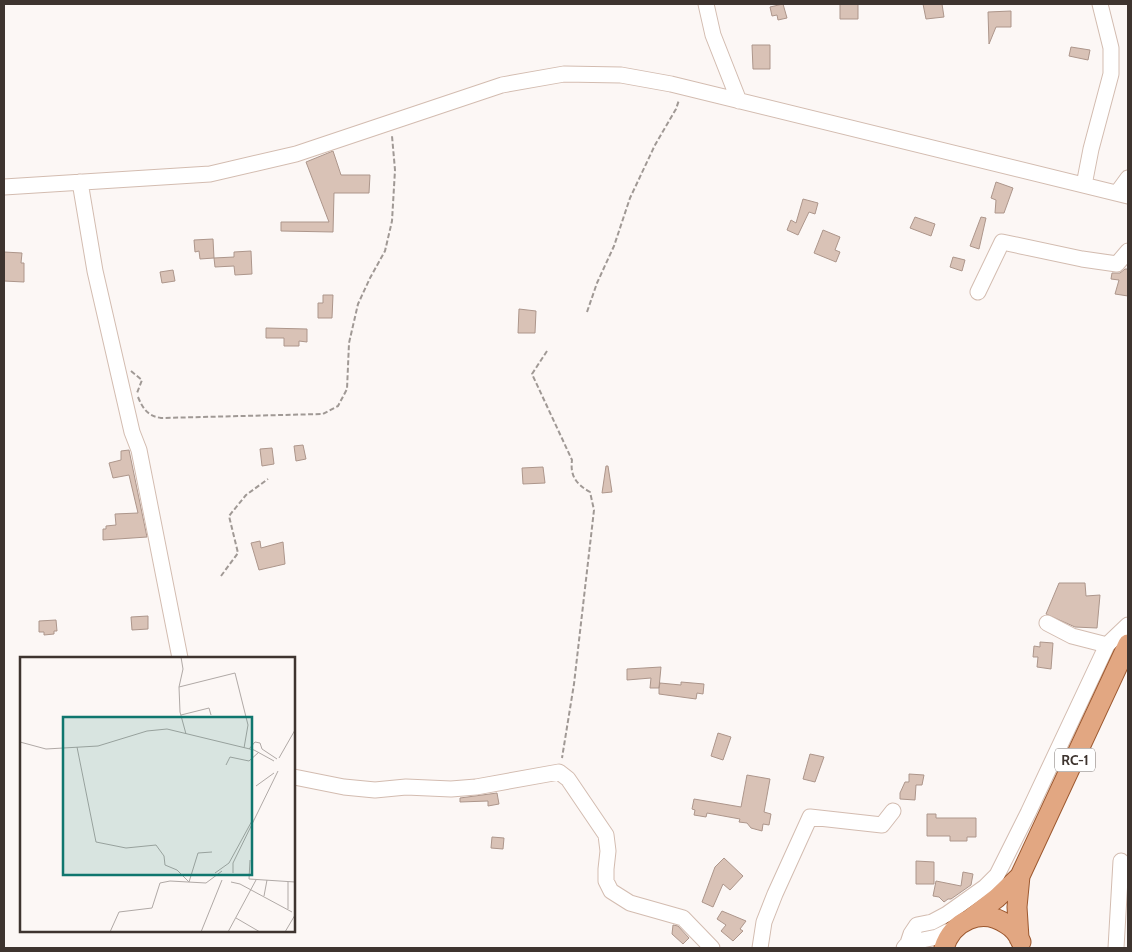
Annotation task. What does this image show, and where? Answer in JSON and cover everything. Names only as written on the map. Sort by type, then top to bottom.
[{"type":"main road","name":"RC-1","points":[[1021,943],[1017,907],[1020,876],[1128,644]]},
{"type":"main road","name":"RC-1","points":[[944,948],[948,938],[963,923],[997,898],[1020,876]]},
{"type":"main road","name":"RC-1","points":[[963,923],[983,916],[1000,919],[1012,928],[1021,943]]},
{"type":"street","points":[[706,4],[713,35],[739,101]]},
{"type":"street","points":[[1084,185],[1091,149],[1111,74],[1111,48],[1100,4]]},
{"type":"street","points":[[4,187],[210,174],[296,154],[502,85],[564,74],[621,76],[682,87],[1123,194],[1128,178]]},
{"type":"street","points":[[80,182],[95,271],[132,432],[140,450],[180,657]]},
{"type":"street","points":[[978,292],[1002,242],[1082,259],[1117,264],[1128,250]]},
{"type":"street","points":[[1047,623],[1072,636],[1107,646]]},
{"type":"street","points":[[963,923],[937,937],[916,945],[911,934],[917,925],[932,922],[947,914],[985,887],[996,875],[1028,813],[1107,646],[1128,625]]},
{"type":"street","points":[[1107,646],[1110,659],[1110,683]]},
{"type":"street","points":[[295,777],[375,790],[406,787],[451,789],[476,787],[559,772],[568,779],[606,835],[608,851],[606,882],[611,891],[630,902],[683,918],[712,948]]},
{"type":"street","points":[[760,948],[764,922],[810,817],[882,825],[893,811]]},
{"type":"street","points":[[1116,948],[1121,862]]},
{"type":"path","points":[[586,312],[597,282],[614,246],[630,198],[655,145],[676,109],[682,87]]},
{"type":"path","points":[[116,359],[142,380],[137,394],[143,408],[153,417],[323,414],[338,406],[347,389],[349,343],[358,304],[385,251],[392,222],[395,170],[390,122]]},
{"type":"path","points":[[546,351],[532,374],[572,460],[571,470],[578,486],[590,492],[594,510],[574,684],[559,772]]},
{"type":"path","points":[[221,576],[238,553],[229,516],[246,495],[268,480]]},
{"type":"building","points":[[783,4],[787,18],[778,20],[777,15],[772,16],[770,7]]},
{"type":"building","points":[[840,4],[858,4],[858,19],[840,19]]},
{"type":"building","points":[[923,4],[942,4],[944,17],[926,19]]},
{"type":"building","points":[[1011,11],[1011,27],[996,27],[989,44],[988,12]]},
{"type":"building","points":[[752,45],[770,45],[770,69],[753,69]]},
{"type":"building","points":[[1071,47],[1090,50],[1088,60],[1069,56]]},
{"type":"building","points":[[333,151],[341,175],[370,175],[369,193],[334,193],[333,232],[281,231],[281,222],[329,222],[306,162]]},
{"type":"building","points":[[996,182],[1013,188],[1004,213],[995,213],[996,200],[991,198]]},
{"type":"building","points":[[803,199],[818,203],[815,214],[809,212],[798,235],[787,230],[791,220],[796,223]]},
{"type":"building","points":[[915,217],[935,224],[931,236],[910,228]]},
{"type":"building","points":[[981,217],[986,218],[979,249],[970,246]]},
{"type":"building","points":[[823,230],[840,237],[835,250],[840,252],[836,262],[814,253]]},
{"type":"building","points":[[213,239],[214,258],[200,259],[199,251],[195,252],[194,240]]},
{"type":"building","points":[[251,251],[252,274],[235,275],[234,266],[215,267],[214,258],[234,257],[234,252]]},
{"type":"building","points":[[4,252],[22,253],[21,263],[24,263],[24,282],[4,281]]},
{"type":"building","points":[[953,257],[965,260],[962,271],[950,267]]},
{"type":"building","points":[[1128,269],[1128,296],[1115,294],[1119,280],[1111,279],[1112,273],[1120,273]]},
{"type":"building","points":[[173,270],[175,281],[162,283],[160,272]]},
{"type":"building","points":[[323,295],[333,295],[332,318],[318,318],[318,303],[323,303]]},
{"type":"building","points":[[519,309],[536,311],[535,333],[518,333]]},
{"type":"building","points":[[266,328],[307,329],[307,342],[299,341],[299,346],[284,346],[284,338],[266,338]]},
{"type":"building","points":[[303,445],[306,459],[296,461],[294,446]]},
{"type":"building","points":[[272,448],[274,464],[262,466],[260,449]]},
{"type":"building","points":[[129,450],[147,537],[103,540],[103,529],[106,529],[106,526],[116,525],[115,514],[138,513],[129,475],[113,478],[109,463],[121,460],[121,451]]},
{"type":"building","points":[[606,466],[608,466],[612,492],[602,493]]},
{"type":"building","points":[[543,467],[545,483],[523,484],[522,468]]},
{"type":"building","points":[[260,541],[261,548],[283,542],[285,564],[259,570],[251,543]]},
{"type":"building","points":[[1059,583],[1085,583],[1086,596],[1100,595],[1097,628],[1075,627],[1046,614]]},
{"type":"building","points":[[148,616],[148,629],[132,630],[131,617]]},
{"type":"building","points":[[56,620],[57,631],[54,631],[54,634],[44,635],[44,632],[39,632],[39,621]]},
{"type":"building","points":[[1040,642],[1053,643],[1051,669],[1037,667],[1038,657],[1033,657],[1034,646],[1040,647]]},
{"type":"building","points":[[661,667],[659,688],[650,688],[651,678],[627,680],[627,669]]},
{"type":"building","points":[[681,682],[704,684],[703,694],[697,693],[696,699],[659,694],[660,683],[681,685]]},
{"type":"building","points":[[718,733],[731,737],[723,760],[711,756]]},
{"type":"building","points":[[810,754],[824,757],[815,782],[803,779]]},
{"type":"building","points":[[909,774],[924,775],[922,785],[916,785],[915,800],[900,799],[900,793],[905,782],[909,782]]},
{"type":"building","points":[[747,775],[770,779],[764,812],[771,814],[769,825],[763,824],[762,831],[751,828],[747,823],[739,822],[740,819],[707,813],[706,817],[694,815],[695,810],[692,809],[694,799],[741,807]]},
{"type":"building","points":[[497,793],[499,804],[488,806],[488,801],[460,802],[460,798]]},
{"type":"building","points":[[927,814],[936,814],[936,818],[976,818],[976,837],[967,837],[967,841],[950,841],[950,836],[927,836]]},
{"type":"building","points":[[492,837],[504,838],[503,849],[491,848]]},
{"type":"building","points":[[724,858],[743,876],[730,890],[723,884],[713,907],[702,902],[715,867]]},
{"type":"building","points":[[916,861],[934,862],[934,884],[916,884]]},
{"type":"building","points":[[963,872],[973,874],[971,885],[944,902],[939,897],[933,896],[936,881],[961,886]]},
{"type":"building","points":[[722,911],[746,921],[740,929],[743,931],[733,941],[721,931],[726,925],[717,919]]},
{"type":"building","points":[[673,925],[678,926],[689,938],[683,944],[672,934]]}]
